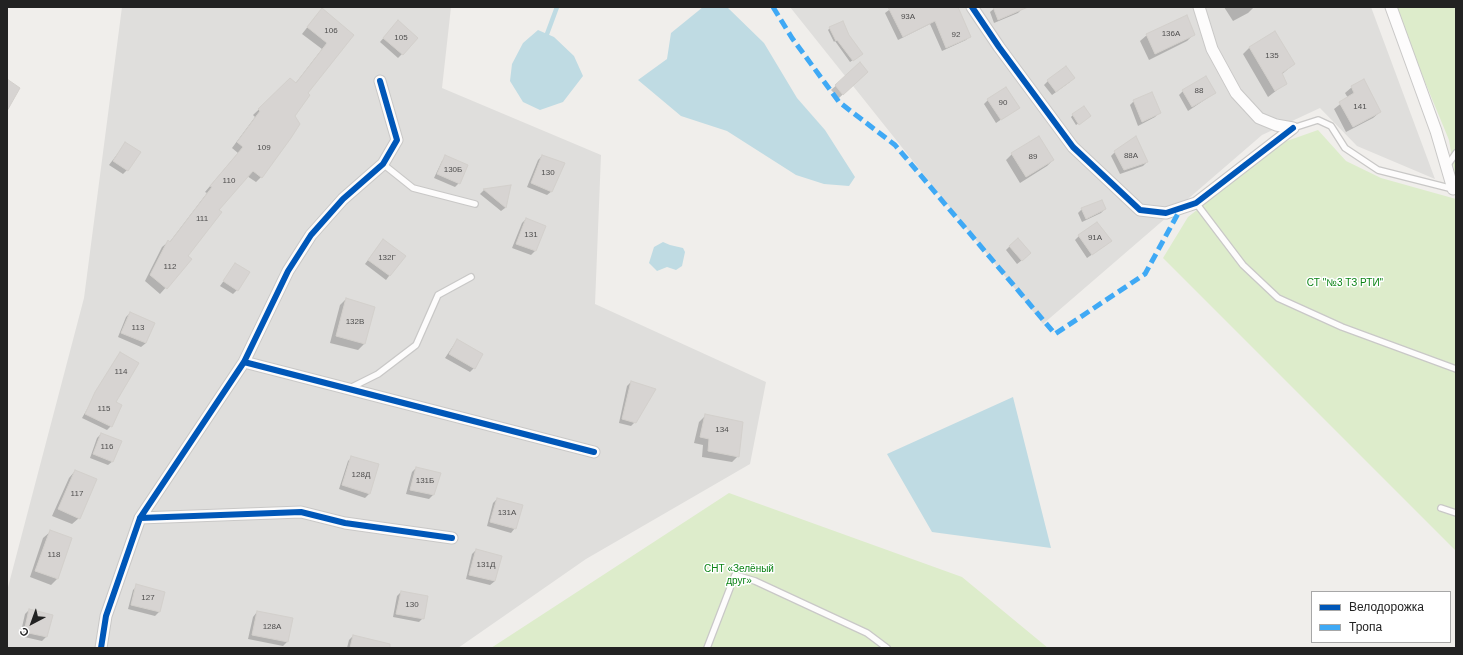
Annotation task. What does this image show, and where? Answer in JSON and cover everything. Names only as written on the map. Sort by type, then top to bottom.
[{"type":"street","points":[[972,7],[999,47],[1073,147],[1140,210],[1166,213],[1196,203],[1293,128]]},
{"type":"street","points":[[1199,7],[1212,49],[1236,93],[1259,118],[1276,126],[1293,128]]},
{"type":"street","points":[[1391,7],[1436,131],[1454,190]]},
{"type":"street","points":[[101,648],[106,616],[140,518],[244,362],[288,271],[311,235],[343,200],[383,164],[397,140],[380,81]]},
{"type":"street","points":[[244,362],[594,452]]},
{"type":"street","points":[[140,518],[301,512],[345,523],[452,538]]},
{"type":"lane","points":[[1293,128],[1318,120],[1331,126],[1345,148],[1378,170],[1454,190]]},
{"type":"lane","points":[[1446,167],[1456,153]]},
{"type":"lane","points":[[383,164],[413,188],[475,204]]},
{"type":"lane","points":[[1196,203],[1243,265],[1278,298],[1342,327],[1456,369]]},
{"type":"lane","points":[[348,389],[378,374],[416,345],[438,295],[471,277]]},
{"type":"lane","points":[[1441,508],[1456,513]]},
{"type":"lane","points":[[707,648],[735,575],[755,580],[860,630],[887,648]]},
{"type":"shaded area","points":[[122,7],[451,7],[442,88],[601,155],[595,304],[766,382],[750,464],[586,559],[458,648],[7,648],[7,591],[84,298]]},
{"type":"shaded area","points":[[790,7],[1371,7],[1435,179],[1357,146],[1320,108],[1262,135],[1043,324]]},
{"type":"green space","points":[[1394,7],[1456,7],[1456,181],[1449,140]]},
{"type":"green space","name":"СТ \"№3 ТЗ РТИ\"","points":[[1318,130],[1346,161],[1381,178],[1456,199],[1456,551],[1163,258],[1188,217],[1284,142]]},
{"type":"green space","name":"СНТ «Зелёный друг»","points":[[729,493],[962,577],[1048,648],[491,648]]},
{"type":"water","points":[[703,7],[727,7],[764,43],[797,98],[825,130],[855,177],[849,186],[824,184],[796,175],[727,131],[681,116],[638,80],[667,59],[671,33]]},
{"type":"water","points":[[538,30],[554,37],[574,56],[583,76],[563,102],[540,110],[523,102],[510,81],[512,64],[523,43]]},
{"type":"water","points":[[663,242],[683,248],[685,252],[682,266],[676,270],[667,267],[657,271],[649,263],[654,247]]},
{"type":"water","points":[[1013,397],[1051,548],[932,532],[887,454]]},
{"type":"building","points":[[888,7],[958,7],[971,37],[946,48],[935,21],[903,37]]},
{"type":"building","points":[[993,7],[1028,7],[998,20]]},
{"type":"building","points":[[322,8],[354,35],[308,93],[310,95],[295,116],[300,124],[262,178],[253,171],[219,210],[222,212],[188,256],[192,259],[167,289],[150,275],[168,240],[170,242],[212,187],[210,186],[243,147],[237,142],[260,111],[258,109],[290,78],[296,83],[327,43],[307,27]]},
{"type":"building","points":[[1187,15],[1195,35],[1155,54],[1146,34]]},
{"type":"building","points":[[398,20],[418,38],[403,55],[383,38]]},
{"type":"building","points":[[843,21],[849,35],[863,54],[853,61],[837,40],[836,41],[829,27]]},
{"type":"building","points":[[1275,31],[1295,64],[1282,73],[1287,84],[1275,91],[1249,47]]},
{"type":"building","points":[[860,62],[868,72],[843,95],[835,85]]},
{"type":"building","points":[[1066,66],[1075,78],[1056,92],[1047,80]]},
{"type":"building","points":[[1206,76],[1216,93],[1192,107],[1182,90]]},
{"type":"building","points":[[7,79],[20,88],[7,111]]},
{"type":"building","points":[[1364,79],[1381,112],[1353,127],[1339,102],[1354,93],[1351,86]]},
{"type":"building","points":[[1006,87],[1020,108],[1001,120],[987,99]]},
{"type":"building","points":[[1152,92],[1161,113],[1142,122],[1133,100]]},
{"type":"building","points":[[1084,106],[1091,116],[1079,125],[1072,114]]},
{"type":"building","points":[[1039,136],[1054,160],[1026,177],[1011,153]]},
{"type":"building","points":[[1136,136],[1148,162],[1124,170],[1114,151]]},
{"type":"building","points":[[125,142],[141,152],[128,171],[113,161]]},
{"type":"building","points":[[445,155],[468,165],[460,184],[437,174]]},
{"type":"building","points":[[542,155],[565,163],[552,192],[531,183]]},
{"type":"building","points":[[511,185],[506,208],[483,189]]},
{"type":"building","points":[[1102,200],[1106,209],[1086,219],[1081,208]]},
{"type":"building","points":[[526,218],[546,226],[536,251],[516,244]]},
{"type":"building","points":[[1097,222],[1112,241],[1092,255],[1078,235]]},
{"type":"building","points":[[1018,238],[1031,253],[1022,261],[1009,246]]},
{"type":"building","points":[[383,239],[406,256],[390,276],[368,260]]},
{"type":"building","points":[[235,263],[250,272],[238,291],[223,281]]},
{"type":"building","points":[[346,298],[375,307],[365,344],[336,336]]},
{"type":"building","points":[[130,312],[155,323],[146,343],[121,333]]},
{"type":"building","points":[[457,339],[483,354],[475,369],[449,354]]},
{"type":"building","points":[[120,352],[139,363],[116,402],[122,405],[112,427],[85,414],[95,392]]},
{"type":"building","points":[[631,381],[656,389],[636,423],[622,419]]},
{"type":"building","points":[[705,414],[743,422],[739,457],[708,451],[709,439],[700,437]]},
{"type":"building","points":[[101,433],[122,441],[113,462],[93,454]]},
{"type":"building","points":[[351,456],[379,464],[370,494],[342,485]]},
{"type":"building","points":[[416,467],[441,473],[434,495],[410,490]]},
{"type":"building","points":[[75,470],[97,479],[80,519],[58,509]]},
{"type":"building","points":[[497,498],[523,505],[516,529],[490,522]]},
{"type":"building","points":[[50,530],[72,538],[58,579],[35,571]]},
{"type":"building","points":[[476,549],[502,556],[495,581],[469,575]]},
{"type":"building","points":[[136,584],[165,592],[160,612],[131,605]]},
{"type":"building","points":[[401,591],[428,596],[424,619],[396,614]]},
{"type":"building","points":[[29,609],[53,615],[47,637],[24,632]]},
{"type":"building","points":[[257,611],[293,618],[288,642],[252,635]]},
{"type":"building","points":[[353,635],[390,644],[390,648],[350,648]]},
{"type":"waterway","points":[[547,34],[557,7]]},
{"type":"marked path","points":[[773,7],[792,38],[839,102],[895,145],[1055,334],[1145,274],[1181,208]]},
{"type":"cycle path","points":[[972,7],[999,47],[1073,147],[1140,210],[1166,213],[1196,203],[1293,128]]},
{"type":"cycle path","points":[[101,648],[106,616],[140,518],[244,362],[288,271],[311,235],[343,199],[383,164],[397,140],[380,81]]},
{"type":"cycle path","points":[[244,362],[594,452]]},
{"type":"cycle path","points":[[140,518],[301,512],[345,523],[452,538]]}]
